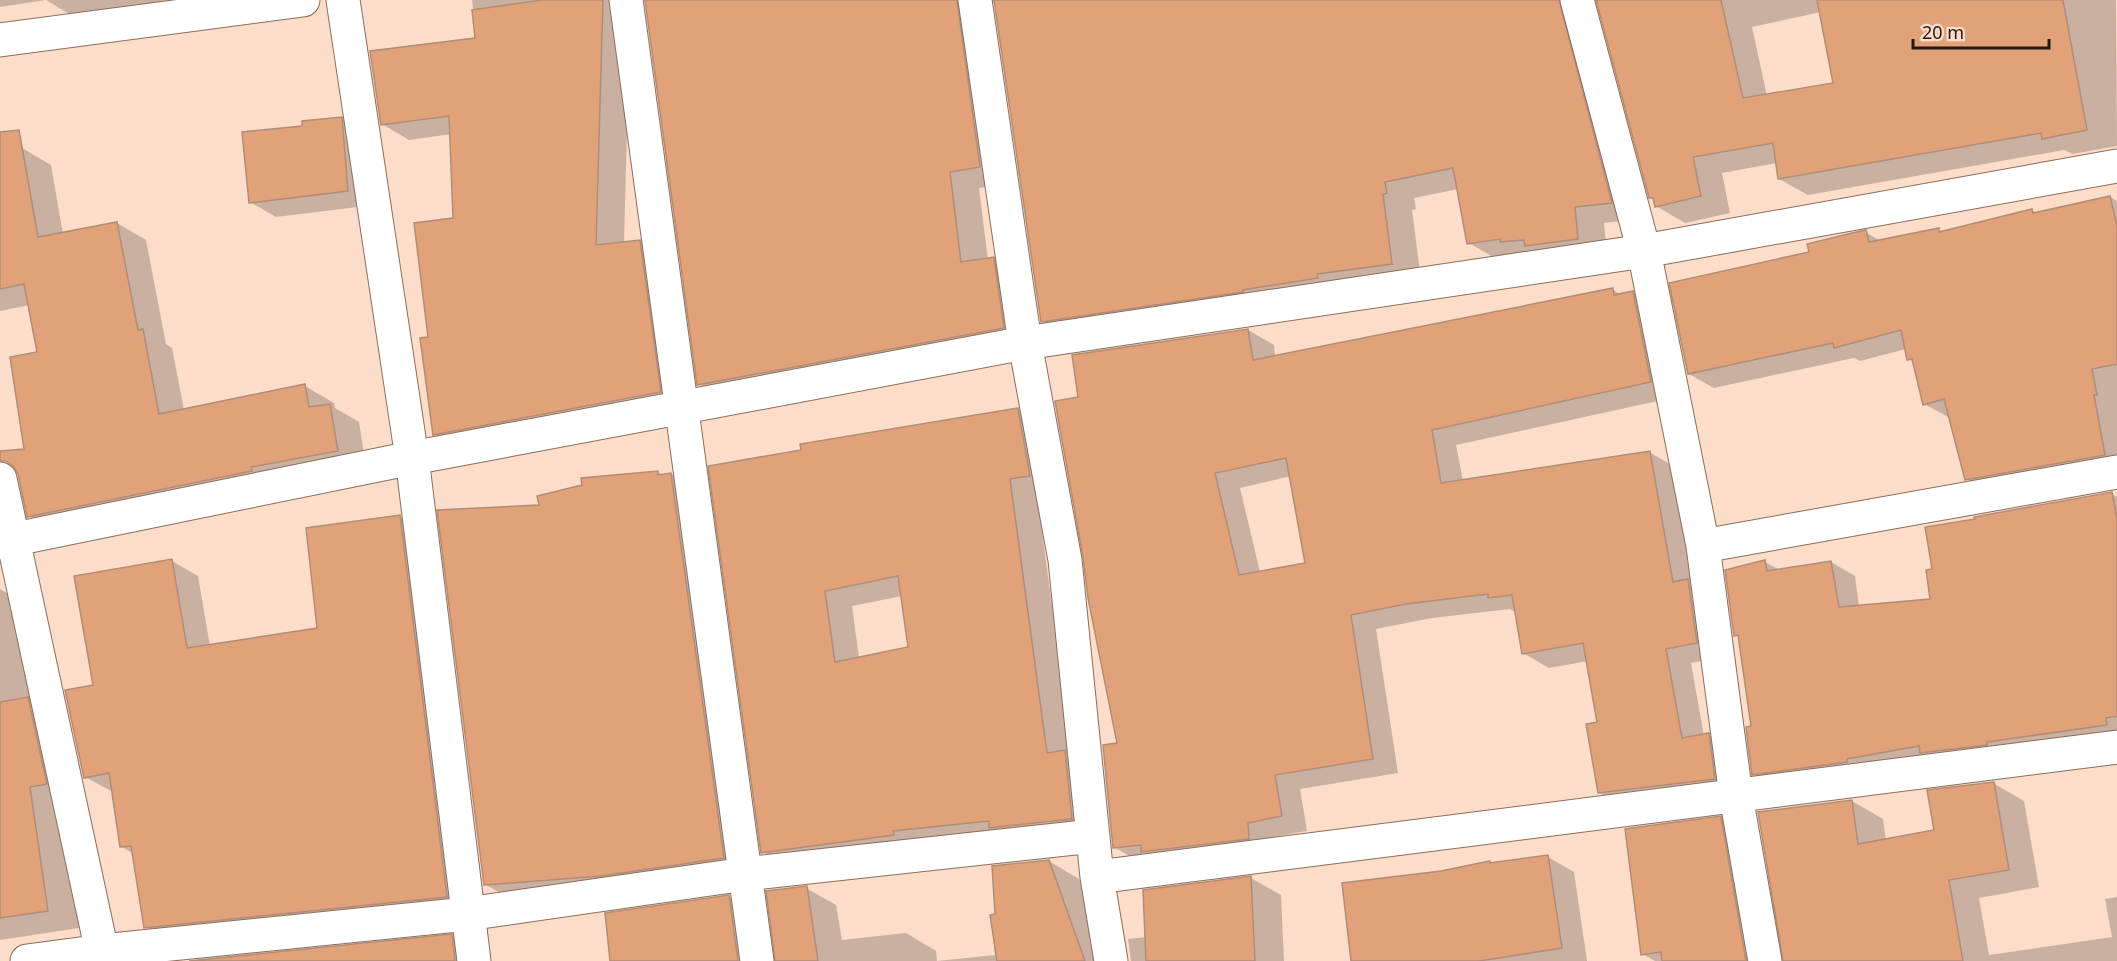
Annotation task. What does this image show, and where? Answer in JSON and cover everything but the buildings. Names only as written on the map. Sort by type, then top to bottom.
[{"type":"street","points":[[0,40],[303,0]]},
{"type":"street","points":[[343,0],[412,459],[474,961]]},
{"type":"street","points":[[626,0],[757,961]]},
{"type":"street","points":[[975,0],[1025,343],[1065,560],[1097,877],[1111,961]]},
{"type":"street","points":[[1577,0],[1644,250],[1703,546],[1736,796],[1765,961]]},
{"type":"street","points":[[6,541],[412,459],[1025,343],[1644,250],[2117,166]]},
{"type":"street","points":[[1703,546],[2117,472]]},
{"type":"street","points":[[0,479],[6,541],[103,956]]},
{"type":"street","points":[[1097,877],[2117,747]]},
{"type":"street","points":[[27,961],[103,956],[467,914],[745,874],[1093,836]]}]
